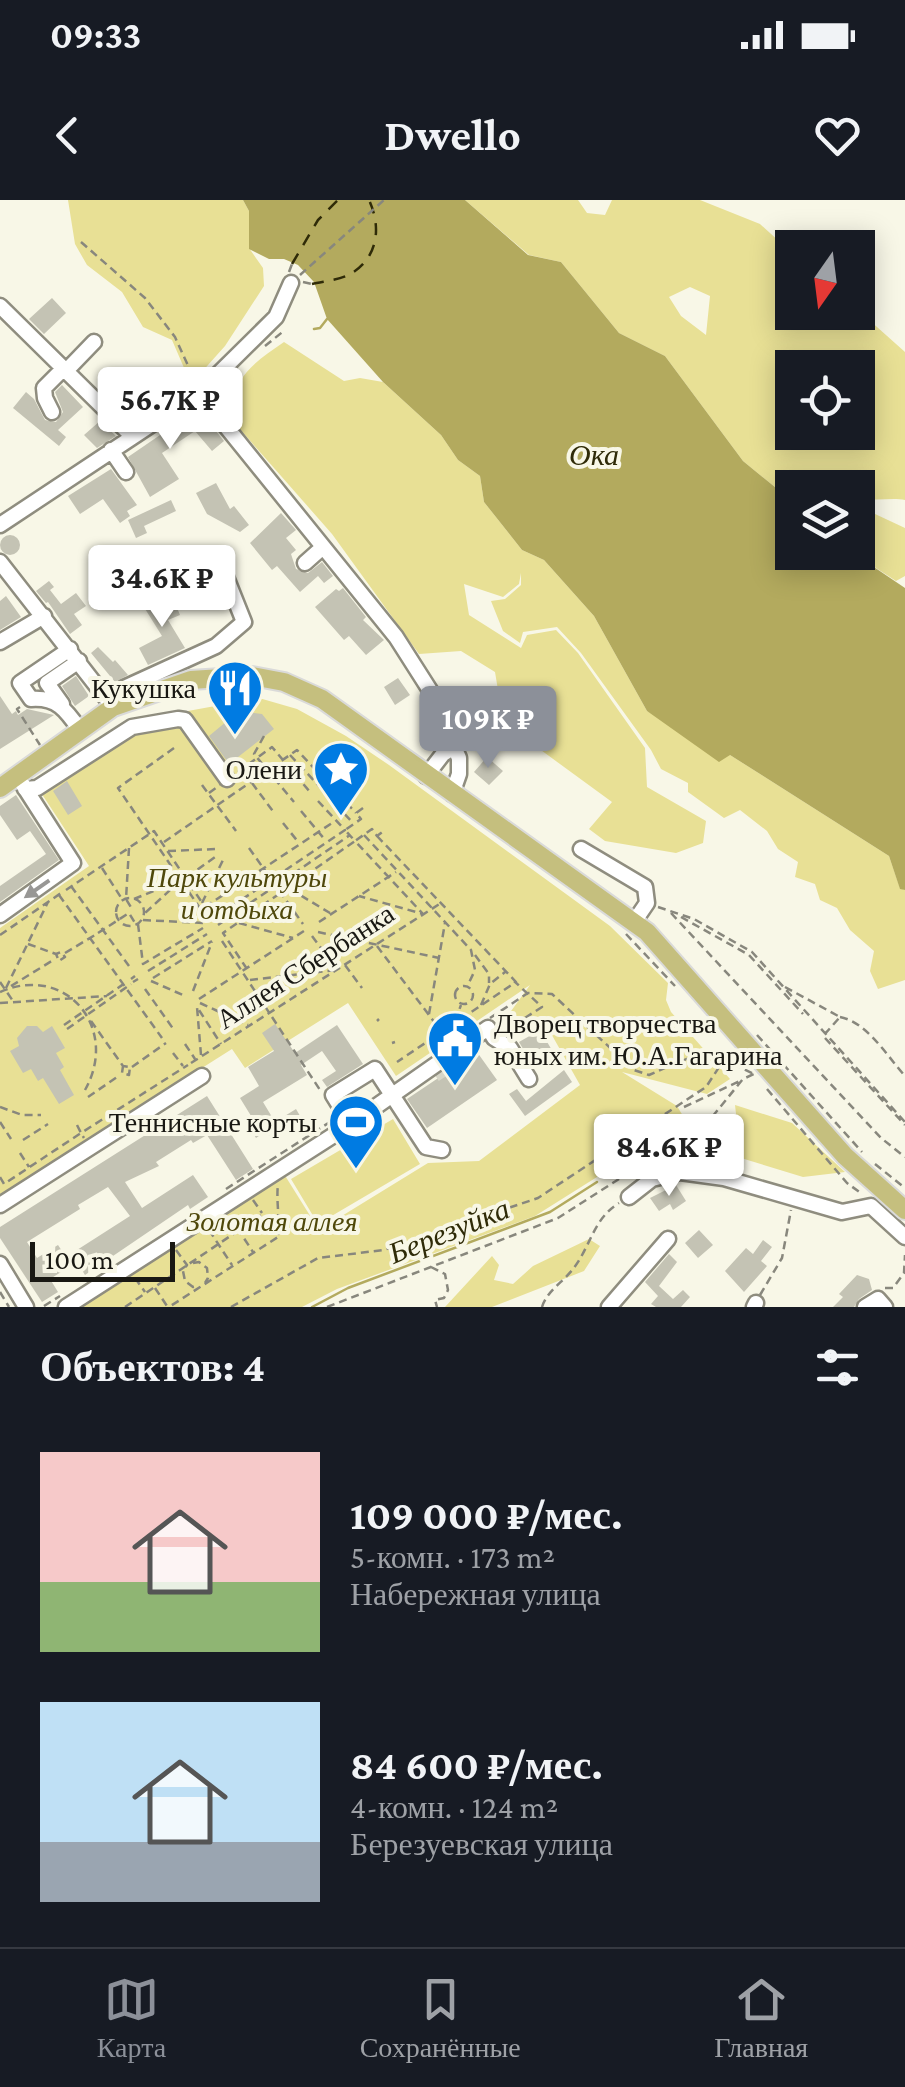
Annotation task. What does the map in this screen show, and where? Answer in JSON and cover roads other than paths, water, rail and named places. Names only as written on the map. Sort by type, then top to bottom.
[{"type":"main road","points":[[0,788],[21,782],[80,730],[113,707],[206,678],[252,676],[284,682],[322,699],[630,928],[647,932],[845,1156],[874,1199],[905,1210]]},
{"type":"street","points":[[0,525],[199,393],[276,317],[292,283]]},
{"type":"street","points":[[0,306],[132,436]]},
{"type":"street","points":[[52,412],[44,398],[44,388],[94,342]]},
{"type":"street","points":[[199,393],[396,636],[454,728],[459,758],[452,794]]},
{"type":"street","points":[[111,450],[126,472]]},
{"type":"street","points":[[304,562],[323,546]]},
{"type":"street","points":[[0,562],[113,707],[124,688],[216,646],[244,622],[226,577]]},
{"type":"street","points":[[0,642],[44,616]]},
{"type":"street","points":[[63,706],[46,698],[31,699],[20,683],[75,655]]},
{"type":"street","points":[[75,655],[47,683],[80,730]]},
{"type":"street","points":[[21,782],[38,788],[132,727],[178,718],[185,720],[228,779]]},
{"type":"street","points":[[426,776],[454,746]]},
{"type":"street","points":[[0,915],[73,863],[21,782]]},
{"type":"street","points":[[581,849],[645,887],[647,902],[630,928]]},
{"type":"street","points":[[66,1307],[435,1072],[456,1049],[492,1032],[494,1038],[510,1048],[529,1079]]},
{"type":"street","points":[[435,1072],[456,1049]]},
{"type":"street","points":[[351,1124],[333,1095],[375,1068],[426,1147],[442,1150]]},
{"type":"street","points":[[0,1205],[202,1076]]},
{"type":"street","points":[[629,1196],[652,1180],[680,1172],[724,1178],[842,1212],[874,1199],[905,1237]]},
{"type":"street","points":[[609,1307],[668,1239]]},
{"type":"street","points":[[0,1264],[26,1307]]},
{"type":"water","name":"Ока","points":[[243,200],[465,200],[528,255],[561,262],[619,333],[665,356],[743,461],[775,487],[775,570],[875,568],[905,588],[905,890],[900,889],[889,856],[730,755],[719,762],[647,711],[594,616],[544,560],[522,550],[484,502],[480,476],[458,460],[441,435],[383,382],[327,319],[314,282],[298,265],[284,259],[269,259],[249,249],[249,211]]},
{"type":"waterway","points":[[314,329],[327,319]]},
{"type":"waterway","name":"Березуйка","points":[[312,1307],[348,1288],[550,1212],[597,1182]]},
{"type":"tunnel","points":[[435,1075],[449,1066]]},
{"type":"place","name":"Кукушка","points":[[235,737]]},
{"type":"place","name":"Олени","points":[[341,818]]},
{"type":"place","name":"Дворец творчества юных им. Ю.А.Гагарина","points":[[455,1088]]},
{"type":"place","name":"Теннисные корты","points":[[356,1171]]},
{"type":"park label","name":"Парк культуры и отдыха","points":[[237,893]]},
{"type":"park label","name":"Золотая аллея","points":[[272,1221]]}]
